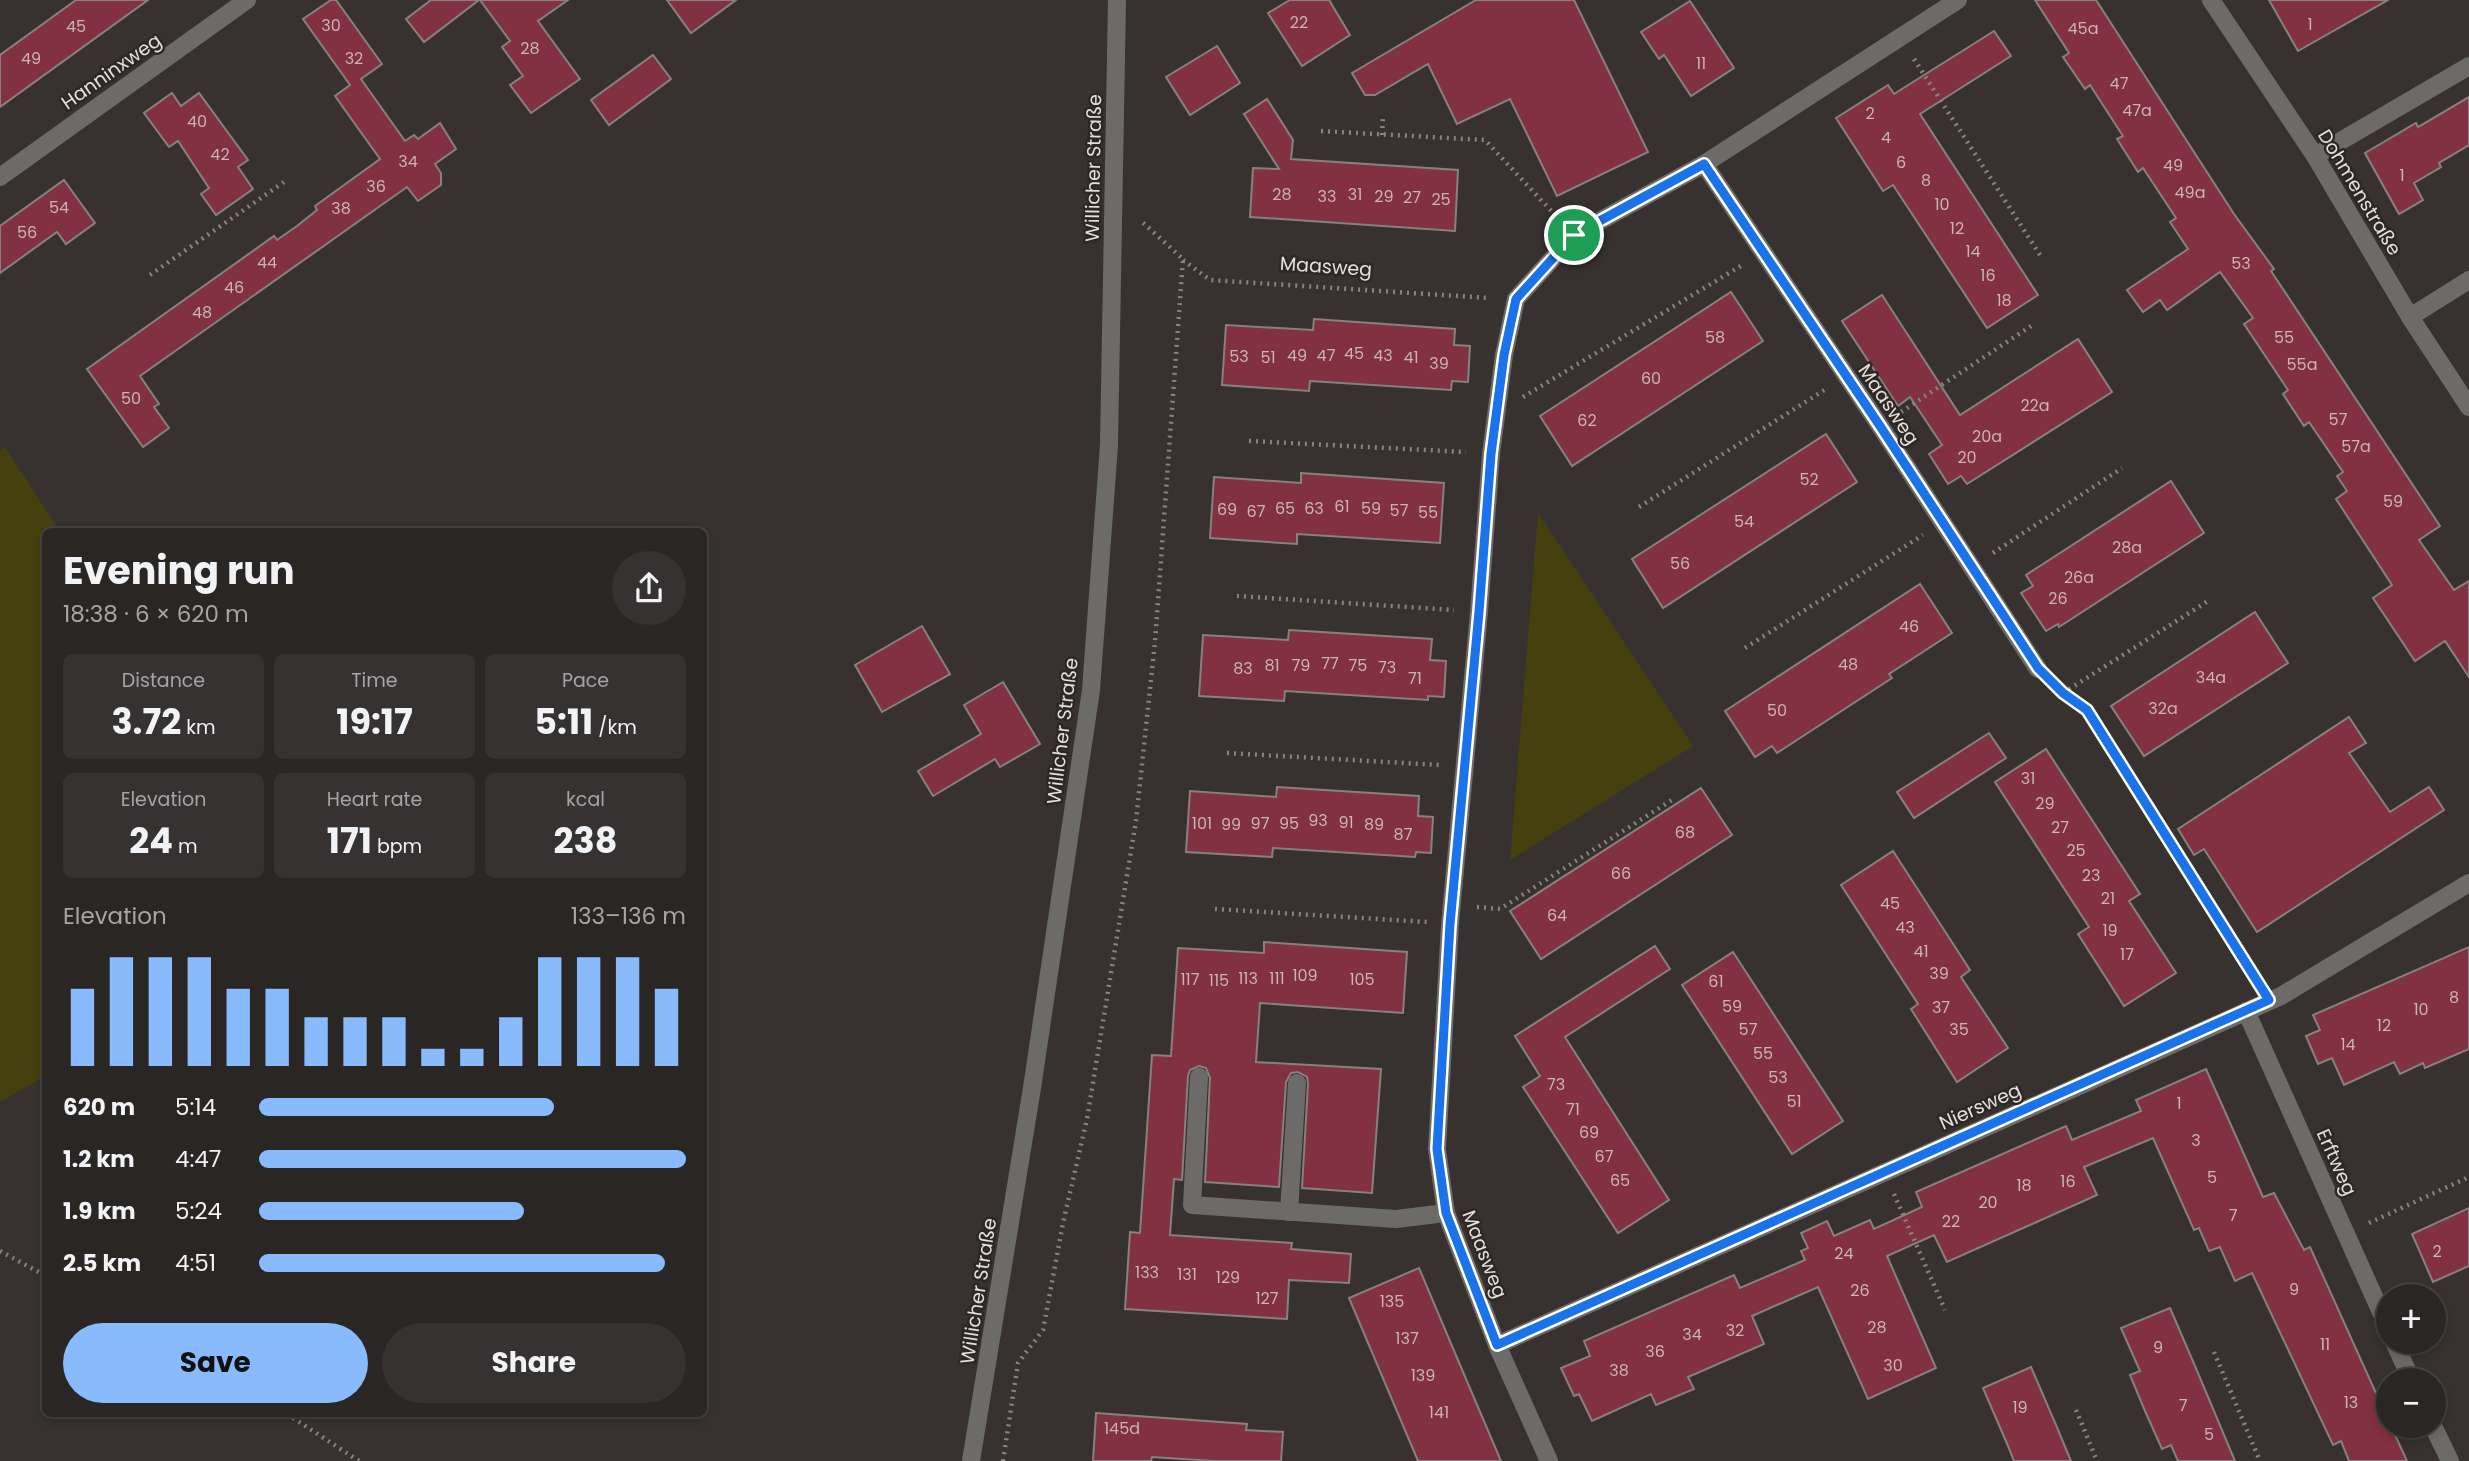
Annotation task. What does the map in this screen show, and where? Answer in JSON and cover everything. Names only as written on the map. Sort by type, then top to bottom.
[{"type":"street","name":"Hanninxweg","points":[[0,177],[247,0]]},
{"type":"street","name":"Willicher Straße","points":[[971,1461],[1032,1088],[1091,690],[1109,445],[1117,0]]},
{"type":"street","points":[[1516,299],[1574,235],[1704,164],[1958,0]]},
{"type":"street","name":"Dohmenstraße","points":[[2211,0],[2315,156],[2410,317],[2469,407]]},
{"type":"street","points":[[2315,156],[2469,66]]},
{"type":"street","name":"Maasweg","points":[[1704,164],[2038,668]]},
{"type":"street","points":[[2410,317],[2469,280]]},
{"type":"street","name":"Maasweg","points":[[1516,299],[1504,355],[1491,454],[1451,915],[1437,1149],[1446,1213],[1497,1345],[1549,1461]]},
{"type":"street","name":"Niersweg","points":[[1497,1345],[2281,996],[2469,883]]},
{"type":"street","name":"Erftweg","points":[[2246,1011],[2376,1301]]},
{"type":"street","points":[[1199,1077],[1192,1205],[1396,1219],[1446,1213]]},
{"type":"street","points":[[1289,1212],[1297,1083]]},
{"type":"street","points":[[2439,1438],[2450,1461]]},
{"type":"path","points":[[1900,37],[2040,255]]},
{"type":"path","points":[[1382,135],[1383,116]]},
{"type":"path","points":[[1321,131],[1485,140],[1574,235]]},
{"type":"path","points":[[150,275],[284,182]]},
{"type":"path","name":"Maasweg","points":[[1114,193],[1149,230],[1210,280],[1516,299]]},
{"type":"path","points":[[1496,414],[1762,253]]},
{"type":"path","points":[[1003,1461],[1018,1363],[1043,1329],[1063,1223],[1087,1119],[1136,821],[1155,642],[1183,259]]},
{"type":"path","points":[[1880,426],[2031,326]]},
{"type":"path","points":[[1639,507],[1845,377]]},
{"type":"path","points":[[1249,441],[1491,454]]},
{"type":"path","points":[[1972,567],[2122,468]]},
{"type":"path","points":[[1745,648],[1942,523]]},
{"type":"path","points":[[1237,596],[1479,612]]},
{"type":"path","points":[[2063,693],[2208,601]]},
{"type":"path","points":[[2038,668],[2063,693],[2087,710],[2269,1000]]},
{"type":"path","points":[[1227,753],[1465,767]]},
{"type":"path","points":[[1215,909],[1451,915],[1500,909],[1672,800]]},
{"type":"path","points":[[1884,1171],[1945,1310]]},
{"type":"path","points":[[2346,1234],[2469,1177]]},
{"type":"path","points":[[0,1251],[42,1274]]},
{"type":"path","points":[[2214,1352],[2260,1461]]},
{"type":"path","points":[[2076,1410],[2097,1461]]},
{"type":"path","points":[[292,1417],[359,1461]]},
{"type":"shaded area","points":[[5,447],[57,528],[42,528],[42,1078],[0,1102],[0,451]]},
{"type":"shaded area","points":[[1538,513],[1693,746],[1510,860]]},
{"type":"building","points":[[76,0],[148,0],[0,107],[0,55]]},
{"type":"building","points":[[331,0],[336,0],[382,64],[361,79],[405,141],[414,135],[418,139],[440,123],[456,149],[435,164],[441,173],[441,185],[418,201],[407,187],[140,376],[159,404],[154,407],[169,428],[143,447],[87,369],[274,236],[277,240],[297,226],[317,210],[315,206],[380,159],[335,96],[350,85],[303,19]]},
{"type":"building","points":[[431,0],[479,0],[424,42],[406,19]]},
{"type":"building","points":[[480,0],[568,0],[538,21],[580,79],[531,113],[510,85],[523,76],[502,47],[510,41]]},
{"type":"building","points":[[667,0],[736,0],[691,33]]},
{"type":"building","points":[[1290,0],[1329,0],[1350,35],[1302,66],[1268,13]]},
{"type":"building","points":[[1476,0],[1574,0],[1648,152],[1557,196],[1510,99],[1457,124],[1428,64],[1375,95],[1365,95],[1352,73]]},
{"type":"building","points":[[2035,0],[2096,0],[2440,526],[2419,540],[2454,590],[2469,581],[2469,677],[2445,641],[2415,661],[2373,598],[2392,585],[2336,499],[2347,491],[2337,476],[2343,472],[2309,422],[2304,426],[2283,394],[2288,390],[2244,324],[2253,318],[2220,272],[2167,310],[2160,300],[2143,312],[2127,290],[2188,249],[2170,222],[2176,218],[2143,168],[2138,172],[2117,139],[2123,136],[2090,85],[2085,89],[2063,57],[2069,53]]},
{"type":"building","points":[[2269,0],[2388,0],[2298,51]]},
{"type":"building","points":[[1690,1],[1734,68],[1691,96],[1664,55],[1659,59],[1641,32]]},
{"type":"building","points":[[1994,31],[2011,56],[1920,114],[2038,295],[1987,328],[1893,185],[1883,191],[1836,118],[1888,85],[1894,94]]},
{"type":"building","points":[[1217,46],[1240,83],[1190,115],[1166,77]]},
{"type":"building","points":[[653,55],[671,79],[609,125],[591,100]]},
{"type":"building","points":[[172,93],[181,106],[199,93],[248,160],[238,167],[253,189],[216,215],[201,194],[209,188],[178,141],[169,147],[144,113]]},
{"type":"building","points":[[2469,97],[2469,145],[2439,163],[2441,167],[2414,183],[2423,200],[2399,214],[2365,153],[2416,123],[2418,127]]},
{"type":"building","points":[[1267,99],[1293,140],[1291,159],[1458,170],[1455,231],[1250,217],[1253,168],[1279,169],[1244,114]]},
{"type":"building","points":[[64,180],[95,223],[66,244],[57,232],[0,273],[0,226]]},
{"type":"building","points":[[1731,292],[1763,341],[1572,466],[1540,416]]},
{"type":"building","points":[[1882,295],[1960,415],[2078,339],[2112,392],[1967,484],[1961,476],[1948,484],[1929,454],[1942,445],[1910,397],[1898,406],[1842,321]]},
{"type":"building","points":[[1314,319],[1455,329],[1454,345],[1470,346],[1468,382],[1452,381],[1451,390],[1310,381],[1309,391],[1222,385],[1226,325],[1313,330]]},
{"type":"building","points":[[1826,434],[1857,482],[1663,608],[1632,559]]},
{"type":"building","points":[[1301,473],[1444,483],[1440,543],[1297,534],[1297,544],[1210,538],[1214,477],[1301,483]]},
{"type":"building","points":[[2171,481],[2204,533],[2059,627],[2058,624],[2046,631],[2021,593],[2033,586],[2026,575]]},
{"type":"building","points":[[1920,584],[1952,633],[1889,674],[1892,678],[1777,753],[1772,746],[1755,757],[1725,711]]},
{"type":"building","points":[[2255,612],[2288,663],[2144,756],[2111,706]]},
{"type":"building","points":[[922,626],[950,674],[882,712],[855,665]]},
{"type":"building","points":[[1289,630],[1432,639],[1430,660],[1446,661],[1444,697],[1428,696],[1428,700],[1285,691],[1284,701],[1199,696],[1203,635],[1288,640]]},
{"type":"building","points":[[1003,682],[1040,744],[1000,767],[995,759],[933,796],[918,771],[981,734],[964,705]]},
{"type":"building","points":[[2349,717],[2366,743],[2349,753],[2390,812],[2429,787],[2444,810],[2257,932],[2204,849],[2194,855],[2178,829]]},
{"type":"building","points":[[1989,733],[2006,758],[1914,818],[1897,792]]},
{"type":"building","points":[[2046,749],[2140,894],[2129,901],[2176,973],[2124,1006],[2078,934],[2089,927],[1995,782]]},
{"type":"building","points":[[1277,787],[1419,796],[1418,816],[1433,817],[1431,853],[1416,852],[1415,857],[1273,848],[1272,857],[1186,852],[1190,791],[1276,797]]},
{"type":"building","points":[[1701,788],[1732,835],[1541,959],[1510,911]]},
{"type":"building","points":[[1893,851],[1970,970],[1961,977],[2008,1048],[1957,1082],[1911,1009],[1918,1004],[1841,885]]},
{"type":"building","points":[[1264,942],[1407,952],[1403,1013],[1260,1003],[1256,1062],[1381,1069],[1372,1193],[1302,1188],[1308,1084],[1307,1077],[1298,1072],[1291,1073],[1286,1082],[1279,1187],[1205,1182],[1210,1078],[1206,1068],[1199,1066],[1190,1070],[1188,1076],[1182,1180],[1174,1179],[1170,1235],[1292,1243],[1291,1249],[1351,1254],[1349,1283],[1289,1280],[1287,1319],[1125,1309],[1130,1232],[1140,1233],[1152,1055],[1171,1056],[1178,948],[1264,953]]},
{"type":"building","points":[[1655,946],[1670,969],[1565,1037],[1669,1200],[1618,1233],[1523,1087],[1540,1076],[1515,1036]]},
{"type":"building","points":[[2469,947],[2469,1049],[2425,1068],[2423,1063],[2400,1074],[2394,1062],[2344,1085],[2332,1058],[2318,1064],[2306,1036],[2320,1030],[2313,1015]]},
{"type":"building","points":[[1733,952],[1843,1121],[1792,1154],[1682,985]]},
{"type":"building","points":[[2206,1069],[2263,1197],[2274,1193],[2304,1250],[2310,1247],[2376,1393],[2376,1438],[2396,1438],[2407,1461],[2349,1461],[2341,1441],[2333,1445],[2252,1273],[2235,1281],[2220,1247],[2209,1251],[2199,1228],[2194,1230],[2153,1138],[2084,1167],[2097,1195],[1947,1262],[1934,1235],[1887,1256],[1936,1368],[1868,1399],[1818,1287],[1752,1316],[1764,1344],[1688,1377],[1694,1389],[1656,1405],[1651,1394],[1592,1421],[1579,1394],[1574,1396],[1561,1368],[1590,1356],[1584,1341],[1734,1275],[1740,1288],[1805,1260],[1801,1251],[1808,1248],[1801,1233],[1827,1221],[1834,1236],[1870,1220],[1874,1229],[1922,1207],[1916,1192],[2066,1126],[2072,1140],[2141,1111],[2136,1100]]},
{"type":"building","points":[[2469,1208],[2469,1266],[2433,1282],[2412,1234]]},
{"type":"building","points":[[1419,1268],[1501,1461],[1418,1461],[1349,1298]]},
{"type":"building","points":[[2170,1308],[2235,1461],[2178,1461],[2171,1445],[2162,1449],[2145,1411],[2130,1375],[2140,1371],[2121,1328]]},
{"type":"building","points":[[2031,1367],[2071,1461],[2014,1461],[1983,1388]]},
{"type":"building","points":[[1096,1413],[1247,1424],[1246,1430],[1283,1432],[1281,1461],[1152,1457],[1151,1461],[1093,1461]]},
{"type":"route","points":[[1704,164],[2038,668],[2063,693],[2087,710],[2269,1000],[1497,1345],[1446,1213],[1437,1149],[1450,924],[1491,454],[1504,355],[1516,299],[1574,235],[1704,164]]}]
